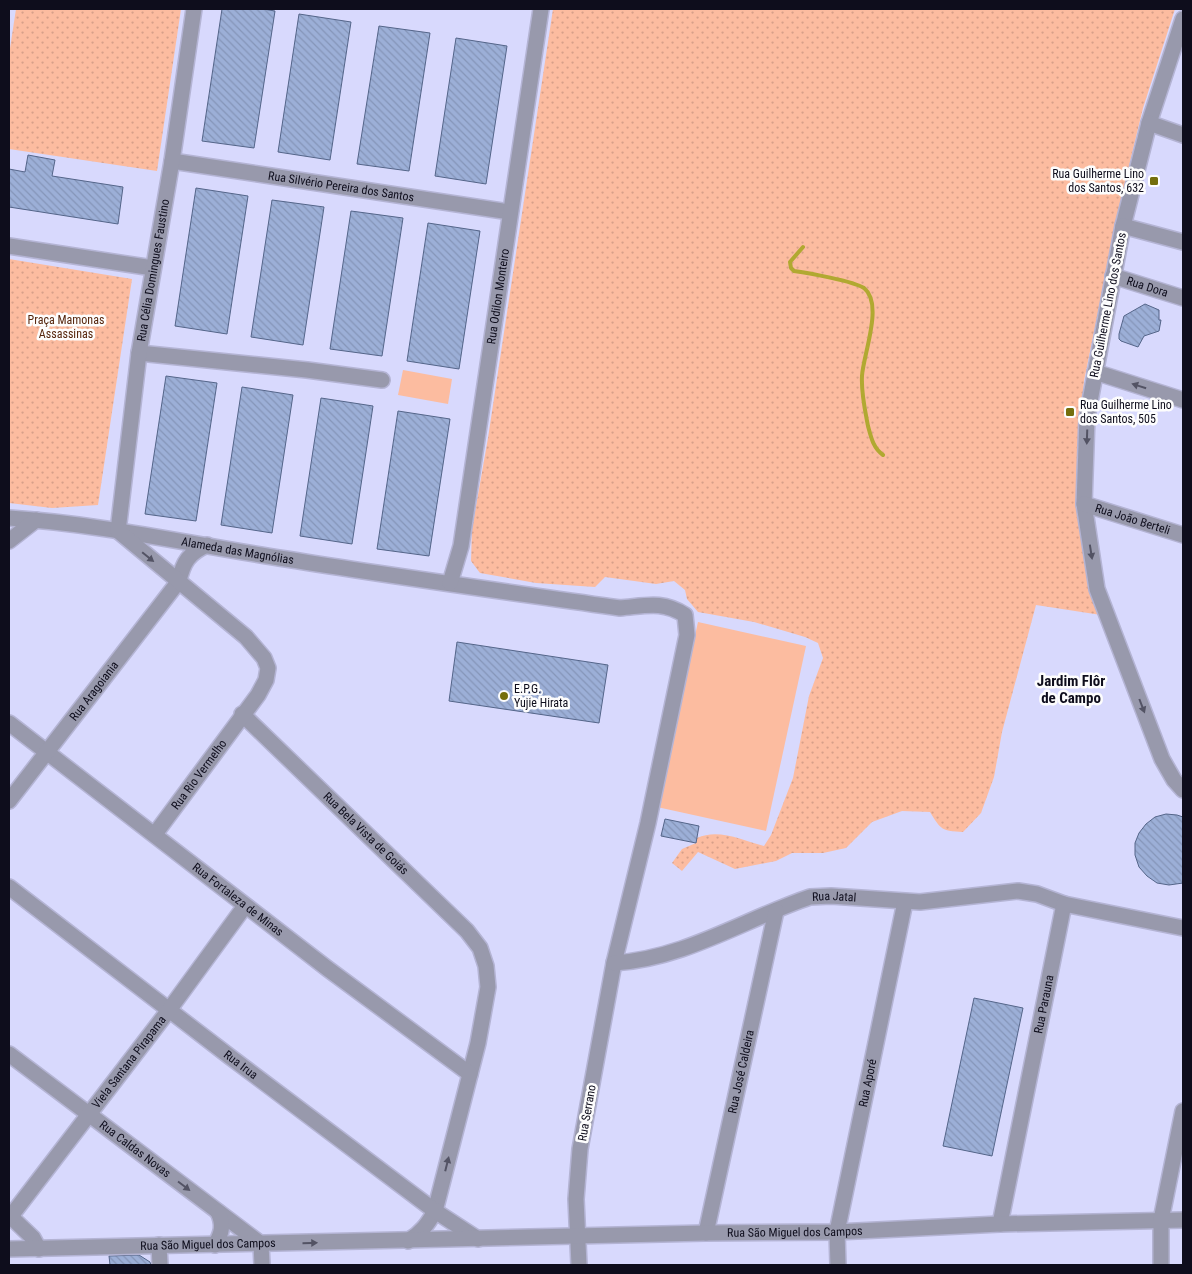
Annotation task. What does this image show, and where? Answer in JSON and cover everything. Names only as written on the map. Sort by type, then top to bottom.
[{"type":"street","name":"Rua Célia Domingues Faustino","points":[[118,531],[139,353],[172,161],[194,9]]},
{"type":"street","name":"Rua Odilon Monteiro","points":[[450,583],[461,546],[541,9]]},
{"type":"street","name":"Rua Guilherme Lino dos Santos","points":[[1182,28],[1148,123],[1112,276],[1088,417],[1084,504],[1097,589],[1162,759],[1174,780],[1183,790]]},
{"type":"street","points":[[1148,123],[1183,134]]},
{"type":"street","name":"Rua Silvério Pereira dos Santos","points":[[172,161],[510,212]]},
{"type":"street","points":[[1123,226],[1183,242]]},
{"type":"street","points":[[9,246],[153,268]]},
{"type":"street","name":"Rua Dora","points":[[1112,276],[1183,298]]},
{"type":"street","points":[[139,353],[382,380]]},
{"type":"street","points":[[1095,372],[1183,400]]},
{"type":"street","name":"Rua João Berteli","points":[[1084,504],[1183,534]]},
{"type":"street","points":[[9,513],[30,519]]},
{"type":"street","points":[[9,518],[30,519]]},
{"type":"street","points":[[9,541],[30,519]]},
{"type":"street","name":"Alameda das Magnólias","points":[[30,519],[207,545],[284,559],[620,608],[662,605],[673,608],[684,615],[687,635],[648,823],[614,963]]},
{"type":"street","points":[[118,531],[246,637],[264,658],[268,668],[266,680],[258,694],[242,714]]},
{"type":"street","name":"Rua Aragoiania","points":[[9,801],[179,581],[186,560],[194,550],[207,545]]},
{"type":"street","name":"Rua Rio Vermelho","points":[[154,834],[242,714]]},
{"type":"street","name":"Rua Bela Vista de Goiás","points":[[242,714],[467,931],[480,948],[486,966],[488,987],[478,1044],[435,1211]]},
{"type":"street","name":"Rua Fortaleza de Minas","points":[[9,722],[328,970],[470,1074]]},
{"type":"street","name":"Rua Irua","points":[[9,887],[435,1211],[478,1239]]},
{"type":"street","name":"Rua Jatal","points":[[614,963],[634,962],[672,954],[810,897],[822,896],[920,902],[1018,891],[1037,894],[1064,904]]},
{"type":"street","name":"Rua Aporé","points":[[838,1265],[837,1232],[905,902]]},
{"type":"street","points":[[1064,904],[1183,928]]},
{"type":"street","name":"Rua Parauna","points":[[1000,1224],[1064,904]]},
{"type":"street","name":"Viela Santana Pirapama","points":[[10,1215],[169,1010],[245,906]]},
{"type":"street","name":"Rua José Caldeira","points":[[706,1233],[776,911]]},
{"type":"street","name":"Rua Serrano","points":[[579,1265],[576,1199],[580,1150],[614,963]]},
{"type":"street","name":"Rua Caldas Novas","points":[[9,1054],[262,1244]]},
{"type":"street","points":[[1161,1265],[1161,1220],[1183,1111]]},
{"type":"street","points":[[408,1241],[419,1234],[435,1211]]},
{"type":"street","points":[[215,1245],[222,1229],[222,1221],[218,1212]]},
{"type":"street","points":[[10,1215],[33,1238],[39,1249]]},
{"type":"street","name":"Rua São Miguel dos Campos","points":[[9,1249],[706,1233],[837,1232],[1000,1224],[1183,1220]]},
{"type":"street","points":[[262,1244],[262,1265]]},
{"type":"street","points":[[159,1245],[160,1265]]},
{"type":"green space","points":[[16,9],[181,9],[157,171],[9,149],[9,55]]},
{"type":"green space","points":[[553,9],[1175,9],[1143,108],[1121,199],[1084,381],[1076,476],[1082,542],[1101,615],[1036,605],[1002,732],[994,777],[981,813],[963,832],[946,830],[937,823],[930,812],[902,811],[872,822],[846,848],[823,853],[792,853],[776,861],[735,869],[698,852],[682,871],[672,863],[682,849],[696,843],[697,838],[713,834],[722,835],[764,846],[771,835],[793,778],[809,696],[823,658],[818,643],[805,637],[754,622],[698,612],[687,599],[685,590],[674,581],[656,584],[605,577],[595,587],[536,583],[480,573],[471,561],[472,529],[488,438]]},
{"type":"green space","name":"Praça Mamonas Assassinas","points":[[9,259],[132,279],[98,505],[52,508],[9,503]]},
{"type":"green space","points":[[403,370],[452,379],[448,404],[398,395]]},
{"type":"green space","points":[[698,622],[806,646],[766,831],[657,807]]},
{"type":"building","points":[[222,9],[263,9],[275,11],[254,148],[202,141]]},
{"type":"building","points":[[299,14],[351,22],[330,160],[278,152]]},
{"type":"building","points":[[379,26],[430,33],[409,171],[357,164]]},
{"type":"building","points":[[456,38],[507,46],[486,184],[435,176]]},
{"type":"building","points":[[28,155],[55,160],[52,176],[123,187],[118,224],[9,207],[9,169],[25,172]]},
{"type":"building","points":[[196,188],[248,196],[227,334],[175,326]]},
{"type":"building","points":[[272,200],[324,207],[303,345],[251,337]]},
{"type":"building","points":[[351,211],[403,218],[382,356],[330,349]]},
{"type":"building","points":[[428,223],[480,231],[459,369],[407,361]]},
{"type":"building","points":[[1145,304],[1159,310],[1159,320],[1161,320],[1159,331],[1144,336],[1138,347],[1121,341],[1119,334],[1124,316]]},
{"type":"building","points":[[166,376],[217,383],[196,521],[145,514]]},
{"type":"building","points":[[242,387],[293,395],[272,533],[221,525]]},
{"type":"building","points":[[321,398],[373,406],[352,544],[300,536]]},
{"type":"building","points":[[398,411],[450,419],[429,556],[377,549]]},
{"type":"building","points":[[457,642],[608,665],[599,723],[449,701]]},
{"type":"building","points":[[1166,814],[1183,817],[1183,883],[1169,885],[1157,883],[1147,876],[1139,867],[1135,855],[1135,843],[1139,833],[1155,817]]},
{"type":"building","points":[[665,819],[699,826],[696,843],[661,836]]},
{"type":"building","points":[[974,998],[1023,1008],[992,1156],[943,1146]]},
{"type":"building","points":[[139,1255],[150,1262],[151,1265],[110,1265],[109,1256]]},
{"type":"waterway","points":[[803,247],[790,262],[791,268],[794,271],[858,285],[864,288],[870,296],[872,306],[871,330],[863,367],[862,389],[871,438],[883,455]]},
{"type":"place","name":"Rua Guilherme Lino dos Santos, 632","points":[[1154,181]]},
{"type":"place","name":"Rua Guilherme Lino dos Santos, 505","points":[[1070,412]]},
{"type":"place","name":"E.P.G. Yujie Hirata","points":[[504,696]]},
{"type":"district","name":"Jardim Flôr de Campo","points":[[1071,690]]}]
